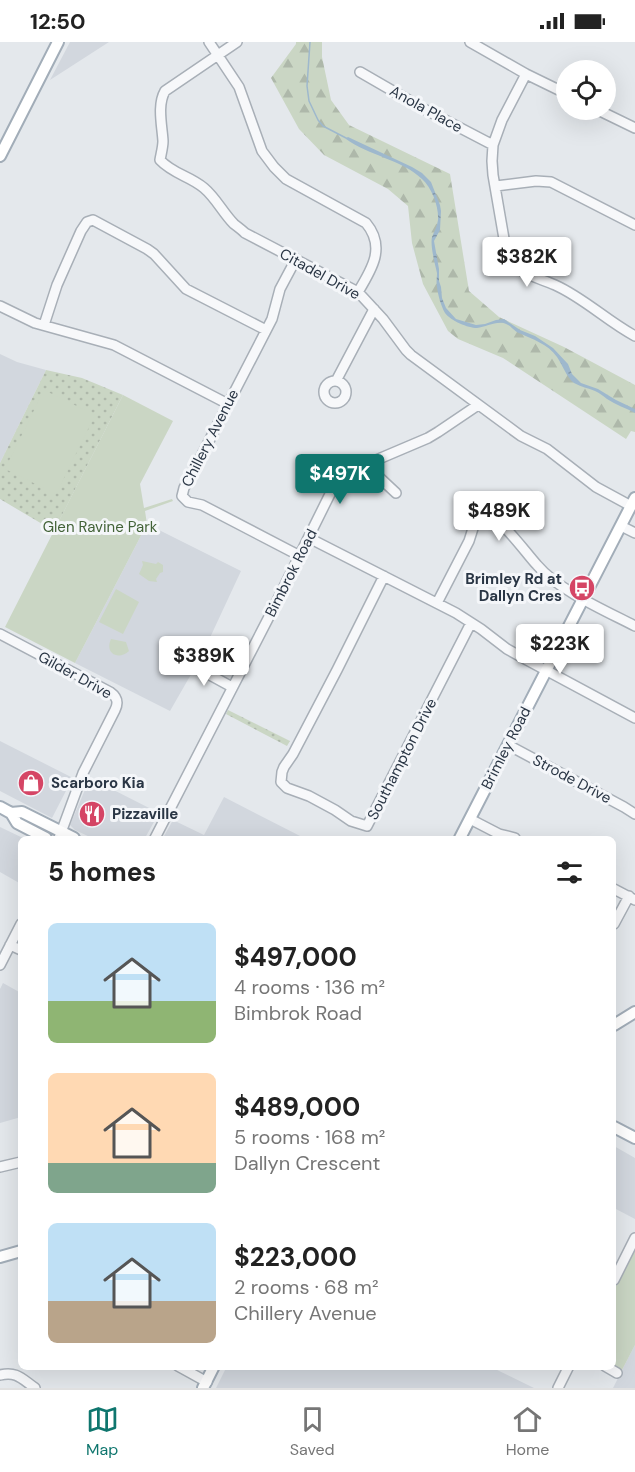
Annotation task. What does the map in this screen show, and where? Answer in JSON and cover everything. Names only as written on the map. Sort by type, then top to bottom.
[{"type":"main road","points":[[0,156],[58,42]]},
{"type":"main road","name":"Brimley Road","points":[[461,836],[633,502]]},
{"type":"main road","points":[[0,807],[11,813],[17,823],[42,836]]},
{"type":"main road","points":[[11,813],[22,812],[60,835]]},
{"type":"main road","points":[[616,1024],[635,1012]]},
{"type":"main road","points":[[616,1127],[635,1138]]},
{"type":"main road","points":[[0,1257],[18,1252]]},
{"type":"main road","points":[[205,1385],[212,1370]]},
{"type":"street","points":[[209,42],[238,87],[262,152],[274,167],[286,179],[366,223],[370,228],[377,243],[376,254],[358,292]]},
{"type":"street","name":"Citadel Drive","points":[[237,42],[165,91],[162,96],[163,142],[160,160],[167,168],[202,186],[234,224],[245,233],[358,292],[391,329],[406,350],[478,405],[521,436],[547,449],[596,487],[633,502]]},
{"type":"street","points":[[470,42],[556,89]]},
{"type":"street","name":"Anola Place","points":[[360,72],[493,145]]},
{"type":"street","points":[[526,74],[502,120],[493,145],[492,161],[507,256],[520,271],[567,291],[635,336]]},
{"type":"street","points":[[616,118],[634,126]]},
{"type":"street","points":[[496,186],[536,181],[551,182],[635,225]]},
{"type":"street","points":[[44,326],[57,285],[81,231],[87,222],[93,220],[154,254],[186,289],[266,330]]},
{"type":"street","name":"Chillery Avenue","points":[[296,259],[280,289],[272,319],[184,488],[182,496],[188,502],[202,505],[300,556]]},
{"type":"street","points":[[0,306],[25,320],[114,345],[228,404]]},
{"type":"street","points":[[336,381],[374,309]]},
{"type":"street","name":"Bimbrok Road","points":[[156,836],[332,490],[348,472],[428,438],[478,405]]},
{"type":"street","points":[[365,464],[396,493]]},
{"type":"street","points":[[437,603],[469,541],[475,522],[484,514],[496,520],[548,577],[635,626]]},
{"type":"street","points":[[621,526],[635,534]]},
{"type":"street","points":[[309,538],[437,603],[471,623],[507,649],[635,718]]},
{"type":"street","name":"Southampton Drive","points":[[384,576],[282,772],[281,782],[287,788],[309,796],[351,821],[367,826],[471,623]]},
{"type":"street","name":"Gilder Drive","points":[[0,634],[116,696],[116,710],[83,773],[60,835]]},
{"type":"street","points":[[188,663],[232,687]]},
{"type":"street","name":"Strode Drive","points":[[508,746],[635,814]]},
{"type":"street","points":[[470,819],[507,836]]},
{"type":"street","points":[[616,890],[632,898],[616,921]]},
{"type":"street","points":[[0,965],[18,930]]},
{"type":"street","points":[[10,945],[18,949]]},
{"type":"street","points":[[0,1167],[18,1163]]},
{"type":"street","points":[[617,1264],[635,1238]]},
{"type":"street","points":[[184,1370],[205,1385]]},
{"type":"street","points":[[558,1388],[567,1370]]},
{"type":"street","points":[[612,1370],[617,1373]]},
{"type":"street","points":[[0,1375],[10,1373],[17,1375],[35,1388]]},
{"type":"shaded area","points":[[70,42],[109,42],[50,80]]},
{"type":"shaded area","points":[[0,354],[17,362],[46,370],[0,463]]},
{"type":"shaded area","points":[[147,524],[241,571],[201,657],[170,711],[75,663]]},
{"type":"shaded area","points":[[0,741],[71,777],[52,818],[0,791]]},
{"type":"shaded area","points":[[90,778],[159,813],[146,836],[88,836],[70,825]]},
{"type":"shaded area","points":[[224,797],[300,836],[164,836],[173,820],[204,835]]},
{"type":"shaded area","points":[[0,827],[19,836],[18,882],[0,872]]},
{"type":"shaded area","points":[[3,983],[18,991],[18,1118],[0,1123],[0,989]]},
{"type":"shaded area","points":[[616,1147],[635,1158],[635,1219],[616,1209]]},
{"type":"shaded area","points":[[635,1345],[635,1388],[613,1388],[622,1370]]},
{"type":"shaded area","points":[[225,1370],[497,1370],[534,1388],[216,1388]]},
{"type":"green space","points":[[296,42],[322,42],[322,57],[331,100],[349,125],[450,174],[469,291],[499,317],[564,347],[635,385],[635,432],[631,431],[626,439],[503,358],[458,339],[448,331],[423,284],[412,243],[408,206],[388,189],[324,155],[299,129],[271,78]]},
{"type":"green space","points":[[46,370],[82,378],[123,395],[54,531],[0,499],[0,463]]},
{"type":"green space","points":[[44,390],[95,415],[56,494],[5,469]]},
{"type":"green space","name":"Glen Ravine Park","points":[[123,395],[173,421],[140,484],[144,508],[172,499],[173,501],[145,511],[147,524],[75,663],[5,627]]},
{"type":"green space","points":[[142,561],[156,564],[158,562],[163,565],[163,572],[156,579],[157,582],[149,581],[139,574],[143,565]]},
{"type":"green space","points":[[116,589],[139,602],[123,634],[99,622]]},
{"type":"green space","points":[[111,639],[126,642],[129,651],[121,655],[111,652],[109,644]]},
{"type":"green space","points":[[228,710],[290,741],[287,746],[226,714]]},
{"type":"green space","points":[[635,1248],[635,1345],[622,1370],[616,1367],[616,1286]]},
{"type":"water","points":[[348,137],[412,167],[431,182],[441,211],[440,230],[434,241],[442,298],[446,308],[456,319],[476,325],[504,319],[553,348],[581,383],[598,389],[635,409],[635,413],[571,381],[557,357],[549,349],[508,325],[497,323],[473,328],[451,319],[445,313],[438,293],[432,237],[438,223],[438,215],[432,192],[414,172],[355,145],[346,139]]},
{"type":"waterway","points":[[310,42],[307,86],[309,101],[323,126],[346,138]]},
{"type":"place","name":"Brimley Rd at Dallyn Cres","points":[[582,588]]},
{"type":"place","name":"Scarboro Kia","points":[[31,783]]},
{"type":"place","name":"Pizzaville","points":[[92,814]]}]
